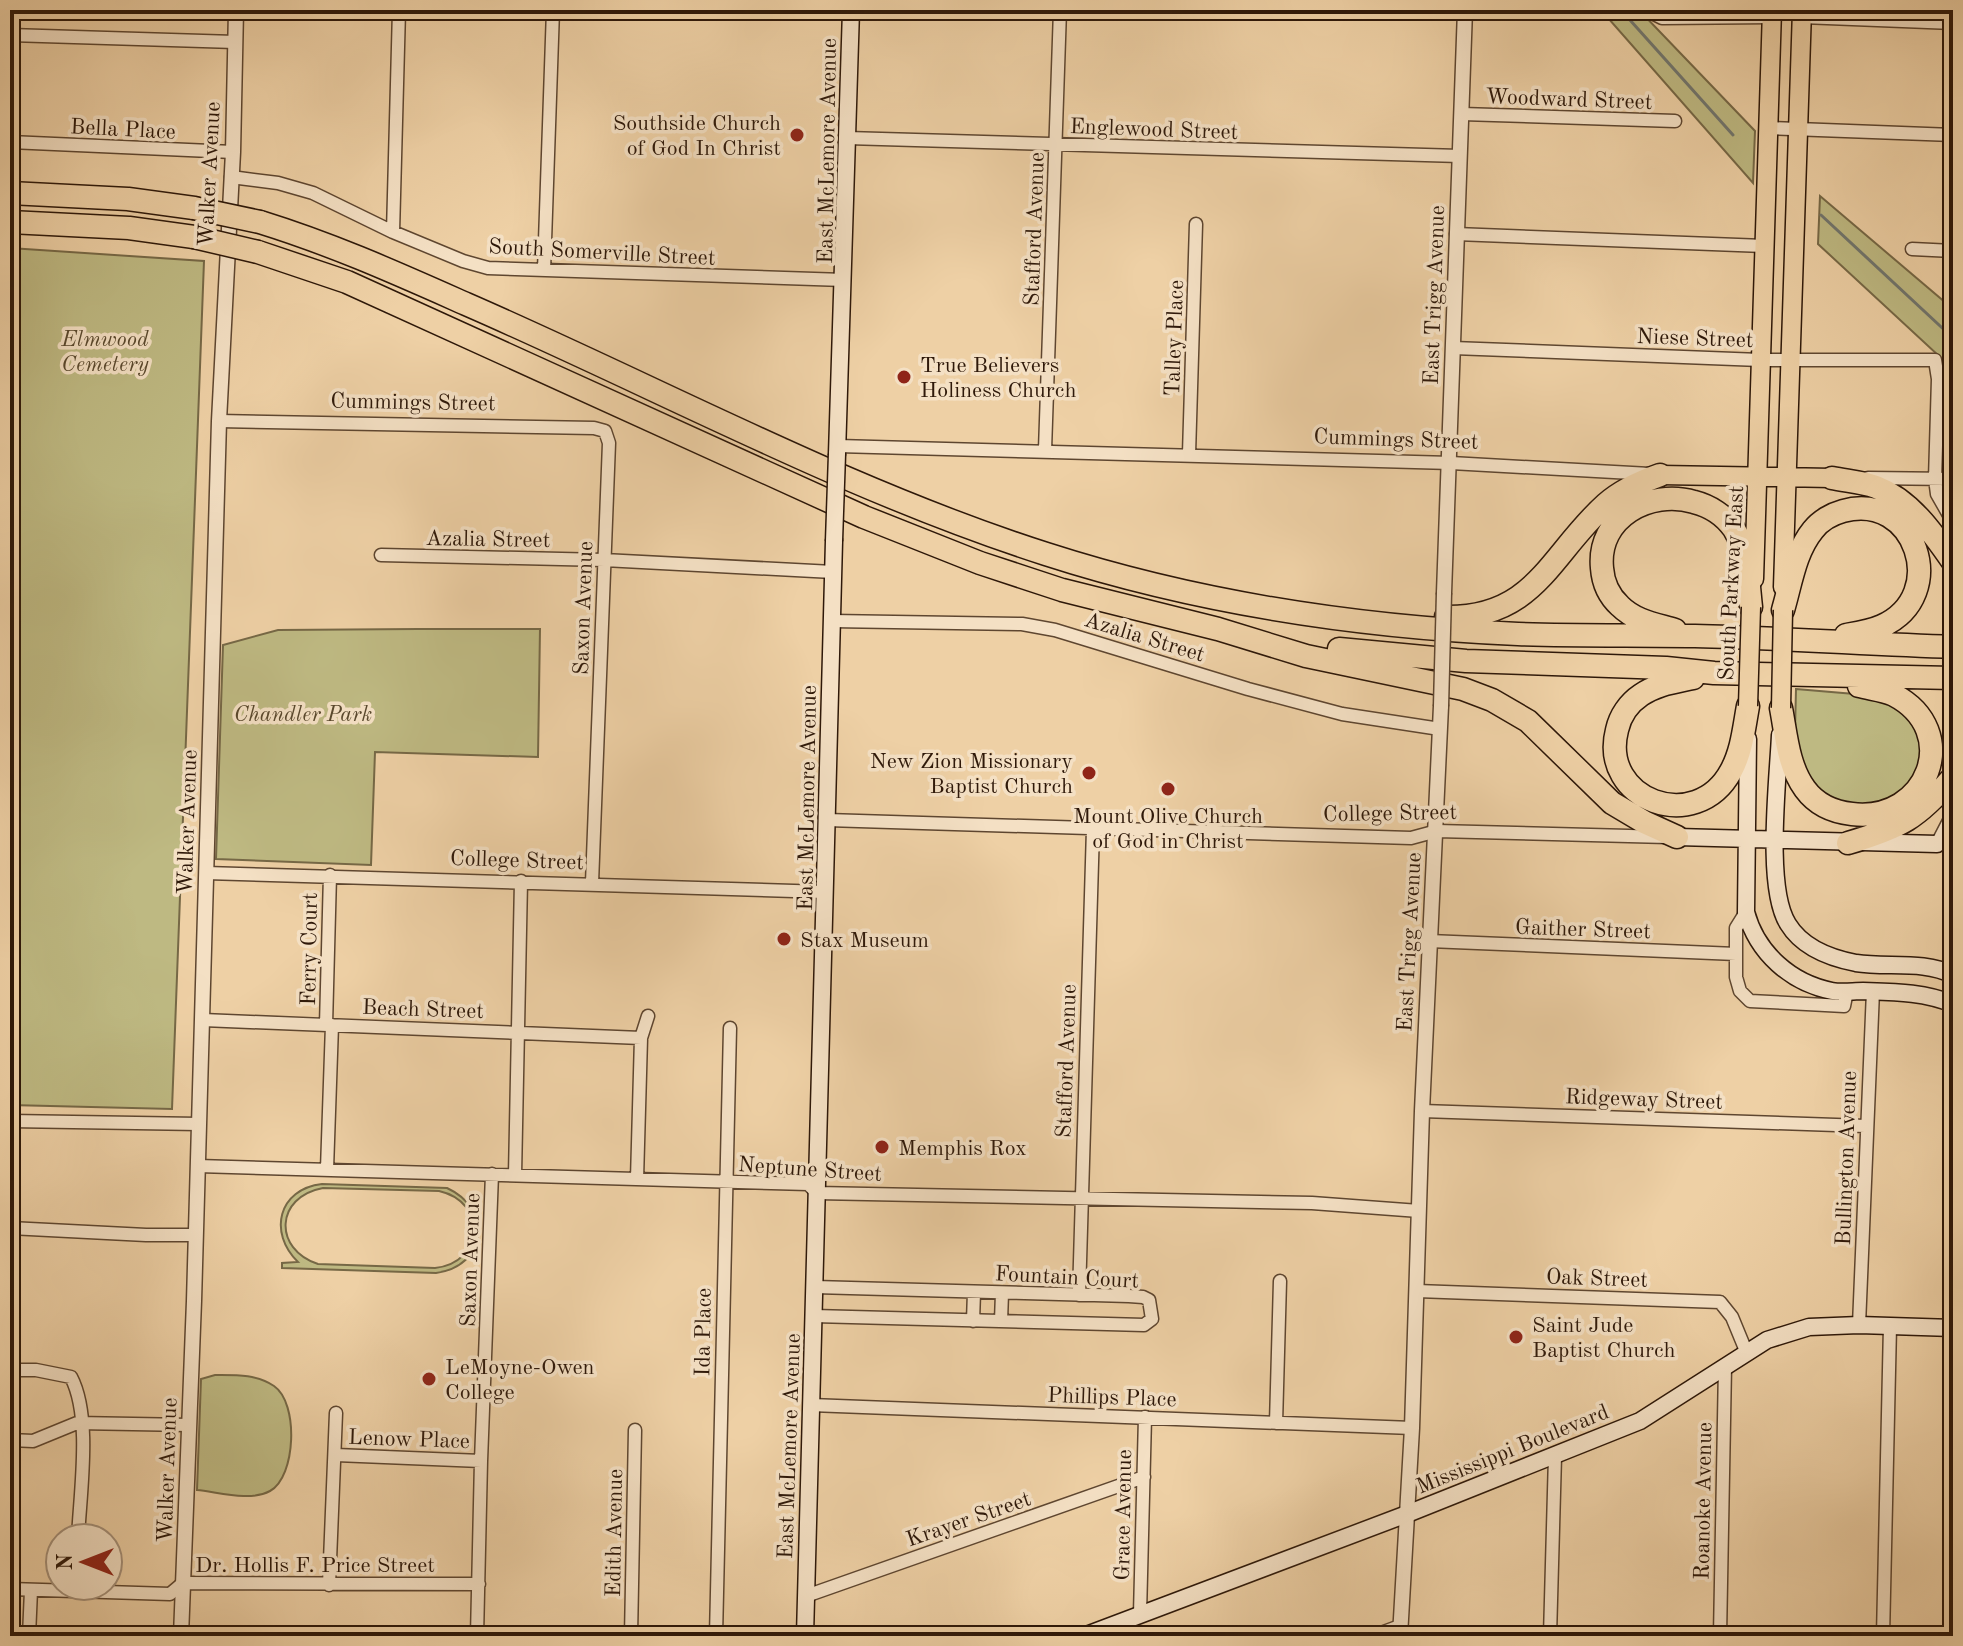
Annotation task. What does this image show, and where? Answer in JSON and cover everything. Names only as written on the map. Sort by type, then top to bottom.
[{"type":"highway","points":[[10,193],[114,198],[194,208],[260,222],[376,262],[804,458],[989,535],[1104,572],[1190,593],[1270,609],[1386,624],[1514,634],[1695,636],[1953,647]]},
{"type":"highway","points":[[10,222],[129,228],[194,237],[258,252],[375,294],[904,534],[1062,590],[1227,631],[1306,656],[1463,689],[1492,700],[1528,721],[1619,807],[1677,837]]},
{"type":"highway","points":[[1386,624],[1426,617],[1478,616],[1502,608],[1544,576],[1608,502],[1638,482],[1660,475]]},
{"type":"highway","points":[[1832,478],[1875,487],[1894,497],[1921,520],[1953,562]]},
{"type":"highway","points":[[1695,636],[1654,625],[1632,615],[1618,605],[1609,591],[1603,574],[1603,547],[1610,530],[1630,509],[1650,501],[1678,499],[1700,504],[1719,514],[1734,530],[1741,547],[1751,607]]},
{"type":"highway","points":[[1783,610],[1800,549],[1815,526],[1827,518],[1852,509],[1871,510],[1894,519],[1906,531],[1917,550],[1920,571],[1917,588],[1904,610],[1883,626],[1872,630],[1808,642]]},
{"type":"highway","points":[[1227,631],[1350,651],[1409,656],[1714,673],[1953,678]]},
{"type":"highway","points":[[1714,673],[1655,687],[1638,696],[1625,711],[1617,726],[1615,752],[1621,772],[1630,786],[1645,797],[1669,806],[1690,804],[1708,797],[1725,780],[1735,763],[1748,706]]},
{"type":"highway","points":[[1781,708],[1795,771],[1804,788],[1823,806],[1840,812],[1871,815],[1895,809],[1917,794],[1927,778],[1933,756],[1929,730],[1915,710],[1893,694],[1807,676]]},
{"type":"highway","points":[[1848,843],[1887,831],[1916,816],[1953,777]]},
{"type":"main road","name":"East McLemore Avenue","points":[[805,1636],[850,10]]},
{"type":"main road","name":"South Parkway East","points":[[1772,14],[1748,706],[1746,912],[1761,945],[1784,970],[1817,987],[1835,992],[1873,991],[1932,996],[1953,1004]]},
{"type":"main road","points":[[1802,14],[1781,708],[1774,840],[1777,890],[1782,914],[1805,944],[1854,963],[1933,968],[1953,975]]},
{"type":"main road","name":"Cummings Street","points":[[1660,475],[1832,478]]},
{"type":"main road","name":"College Street","points":[[1677,837],[1945,844]]},
{"type":"main road","name":"Mississippi Boulevard","points":[[1084,1636],[1407,1514],[1640,1421],[1767,1340],[1809,1327],[1953,1328]]},
{"type":"street","name":"Walker Avenue","points":[[181,1636],[203,1020],[219,421],[233,152],[236,10]]},
{"type":"street","points":[[393,232],[399,10]]},
{"type":"street","points":[[544,270],[553,10]]},
{"type":"street","name":"Stafford Avenue","points":[[1045,450],[1060,10]]},
{"type":"street","name":"East Trigg Avenue","points":[[1400,1631],[1412,1428],[1429,941],[1437,831],[1465,10]]},
{"type":"street","points":[[1646,10],[1662,18],[1772,14]]},
{"type":"street","points":[[1802,14],[1953,23]]},
{"type":"street","points":[[10,35],[235,42]]},
{"type":"street","name":"Woodward Street","points":[[1462,114],[1675,121]]},
{"type":"street","points":[[1768,128],[1953,135]]},
{"type":"street","name":"Englewood Street","points":[[847,138],[1460,156]]},
{"type":"street","name":"Bella Place","points":[[10,142],[233,152]]},
{"type":"street","name":"South Somerville Street","points":[[231,177],[278,183],[313,193],[393,232],[488,268],[844,280]]},
{"type":"street","name":"Talley Place","points":[[1189,454],[1196,224]]},
{"type":"street","points":[[1456,234],[1764,246]]},
{"type":"street","points":[[1912,249],[1953,251]]},
{"type":"street","name":"Niese Street","points":[[1453,348],[1760,360],[1935,360],[1938,379],[1935,479]]},
{"type":"street","name":"Cummings Street","points":[[219,421],[605,431]]},
{"type":"street","name":"Saxon Avenue","points":[[592,883],[609,443],[605,431]]},
{"type":"street","name":"Cummings Street","points":[[838,450],[1189,454],[1451,463],[1660,475]]},
{"type":"street","name":"Cummings Street","points":[[1832,478],[1953,479]]},
{"type":"street","points":[[1935,479],[1937,494],[1953,522]]},
{"type":"street","name":"Azalia Street","points":[[381,555],[604,560],[833,572]]},
{"type":"street","name":"Azalia Street","points":[[832,621],[1022,624],[1055,630],[1248,689],[1342,714],[1440,729]]},
{"type":"street","points":[[1945,844],[1953,813]]},
{"type":"street","name":"College Street","points":[[827,820],[1411,838],[1437,831],[1677,837]]},
{"type":"street","name":"Stafford Avenue","points":[[1079,1295],[1093,829]]},
{"type":"street","name":"College Street","points":[[206,873],[826,892]]},
{"type":"street","name":"Ferry Court","points":[[327,1169],[330,875]]},
{"type":"street","points":[[515,1175],[521,881]]},
{"type":"street","points":[[1746,912],[1736,928],[1736,977],[1740,991],[1750,1001],[1844,1006],[1847,991]]},
{"type":"street","name":"Gaither Street","points":[[1429,941],[1736,954]]},
{"type":"street","points":[[1933,968],[1953,963]]},
{"type":"street","name":"Bullington Avenue","points":[[1859,1325],[1873,991]]},
{"type":"street","points":[[637,1179],[641,1038],[648,1016]]},
{"type":"street","name":"Beach Street","points":[[203,1020],[641,1038]]},
{"type":"street","name":"Ida Place","points":[[716,1636],[730,1028]]},
{"type":"street","name":"Ridgeway Street","points":[[1422,1111],[1865,1126]]},
{"type":"street","points":[[10,1121],[199,1124]]},
{"type":"street","name":"Neptune Street","points":[[198,1166],[808,1184],[817,1193],[1312,1203],[1419,1211]]},
{"type":"street","name":"Saxon Avenue","points":[[477,1636],[492,1174]]},
{"type":"street","points":[[10,1228],[196,1235]]},
{"type":"street","points":[[1276,1423],[1280,1281]]},
{"type":"street","name":"Fountain Court","points":[[814,1316],[1144,1325],[1152,1319],[1149,1300],[1143,1297],[815,1287]]},
{"type":"street","name":"Oak Street","points":[[1417,1291],[1720,1302],[1732,1317],[1746,1351]]},
{"type":"street","points":[[973,1321],[974,1292]]},
{"type":"street","points":[[1001,1321],[1002,1293]]},
{"type":"street","points":[[1883,1636],[1890,1326]]},
{"type":"street","name":"Roanoke Avenue","points":[[1720,1636],[1725,1366]]},
{"type":"street","points":[[10,1370],[36,1370],[71,1377],[81,1402],[78,1522]]},
{"type":"street","name":"Phillips Place","points":[[811,1405],[1412,1428]]},
{"type":"street","points":[[329,1585],[336,1413]]},
{"type":"street","name":"Grace Avenue","points":[[1140,1614],[1145,1417]]},
{"type":"street","points":[[10,1440],[33,1441],[80,1424],[189,1425]]},
{"type":"street","name":"Edith Avenue","points":[[631,1636],[635,1430]]},
{"type":"street","name":"Lenow Place","points":[[336,1455],[481,1461]]},
{"type":"street","points":[[1550,1636],[1555,1456]]},
{"type":"street","name":"Krayer Street","points":[[806,1596],[1144,1477]]},
{"type":"street","name":"Dr. Hollis F. Price Street","points":[[124,1592],[170,1594],[183,1583],[479,1584]]},
{"type":"street","name":"Dr. Hollis F. Price Street","points":[[10,1589],[44,1590]]},
{"type":"street","points":[[29,1636],[31,1590]]},
{"type":"street","points":[[1373,1636],[1400,1631]]},
{"type":"green space","points":[[1601,10],[1639,10],[1755,131],[1753,183]]},
{"type":"green space","points":[[1820,196],[1953,309],[1953,369],[1818,244]]},
{"type":"green space","name":"Elmwood Cemetery","points":[[10,248],[204,261],[172,1109],[10,1105]]},
{"type":"green space","name":"Chandler Park","points":[[540,629],[538,757],[375,752],[371,865],[216,859],[223,645],[278,630]]},
{"type":"green space","points":[[1796,689],[1878,696],[1914,719],[1925,765],[1893,804],[1842,807],[1807,782],[1795,731]]},
{"type":"green space","points":[[322,1184],[447,1188],[462,1197],[472,1209],[478,1236],[474,1249],[466,1260],[436,1273],[282,1268],[282,1263],[298,1262],[283,1238],[282,1214],[295,1194]],"holes":[[[323,1188],[439,1191],[455,1197],[466,1207],[472,1219],[474,1232],[471,1244],[451,1264],[435,1268],[318,1264],[303,1257],[287,1236],[288,1212],[307,1193]]]},
{"type":"green space","points":[[215,1375],[260,1379],[274,1386],[282,1395],[291,1423],[289,1456],[279,1483],[270,1491],[244,1496],[197,1490],[201,1379]]},
{"type":"waterway","points":[[1621,10],[1733,135]]},
{"type":"waterway","points":[[1821,215],[1953,338]]},
{"type":"place","name":"Southside Church of God In Christ","points":[[797,135]]},
{"type":"place","name":"True Believers Holiness Church","points":[[904,377]]},
{"type":"place","name":"New Zion Missionary Baptist Church","points":[[1089,773]]},
{"type":"place","name":"Mount Olive Church of God in Christ","points":[[1168,789]]},
{"type":"place","name":"Stax Museum","points":[[784,939]]},
{"type":"place","name":"Memphis Rox","points":[[882,1147]]},
{"type":"place","name":"Saint Jude Baptist Church","points":[[1516,1337]]},
{"type":"place","name":"LeMoyne-Owen College","points":[[429,1379]]}]
